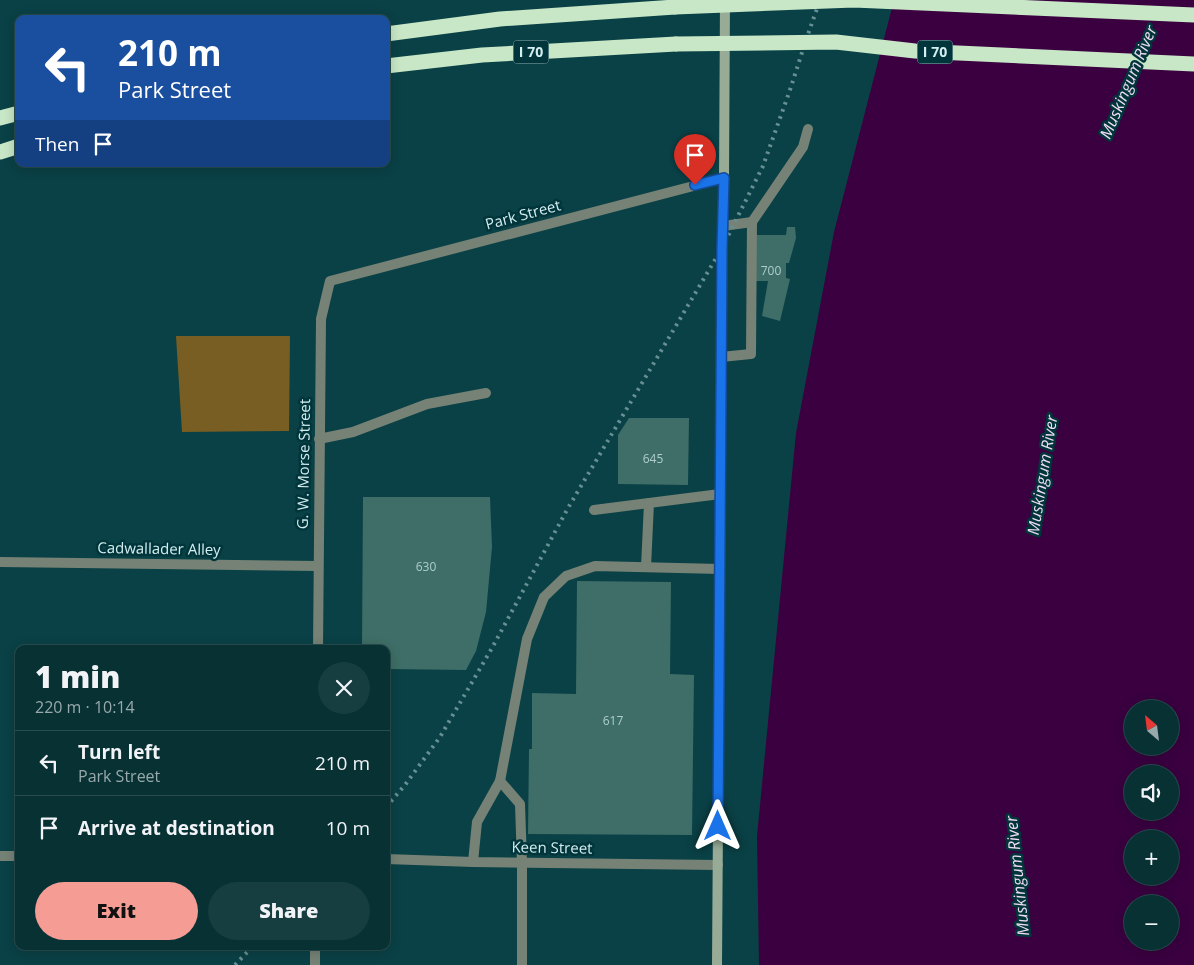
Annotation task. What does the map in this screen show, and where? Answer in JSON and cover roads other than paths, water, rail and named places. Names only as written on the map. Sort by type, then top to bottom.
[{"type":"highway","name":"I 70","points":[[390,33],[500,19],[675,8],[854,0],[1194,15]]},
{"type":"highway","name":"I 70","points":[[390,66],[482,55],[676,44],[836,42],[914,50],[1194,64]]},
{"type":"highway","points":[[0,118],[15,114]]},
{"type":"highway","points":[[0,152],[15,147]]},
{"type":"main road","points":[[717,965],[725,0]]},
{"type":"street","points":[[721,357],[751,354],[752,222],[802,147],[808,129]]},
{"type":"street","name":"Park Street","points":[[330,281],[724,178]]},
{"type":"street","points":[[723,226],[752,222]]},
{"type":"street","name":"G. W. Morse Street","points":[[318,645],[321,319],[330,281]]},
{"type":"street","points":[[319,438],[353,432],[427,404],[486,393]]},
{"type":"street","points":[[594,510],[720,494]]},
{"type":"street","points":[[646,567],[649,503]]},
{"type":"street","name":"Cadwallader Alley","points":[[0,562],[318,566]]},
{"type":"street","points":[[473,862],[477,822],[500,782],[527,639],[544,597],[566,576],[595,566],[720,569]]},
{"type":"street","points":[[500,782],[520,804],[522,965]]},
{"type":"street","points":[[0,856],[15,856]]},
{"type":"street","name":"Keen Street","points":[[390,859],[522,863],[718,865]]},
{"type":"street","points":[[315,950],[315,965]]},
{"type":"water","name":"Muskingum River","points":[[894,0],[1194,0],[1194,965],[759,965],[757,836],[796,433],[834,232]]},
{"type":"railway","points":[[390,802],[440,737],[492,648],[568,508],[722,248],[763,166],[820,0]]},
{"type":"railway","points":[[235,965],[249,950]]}]
